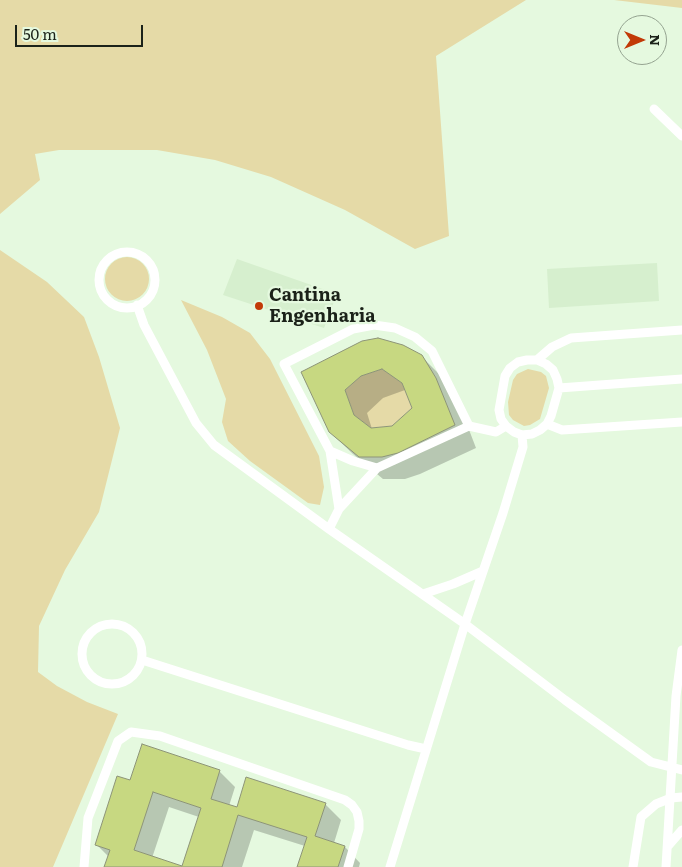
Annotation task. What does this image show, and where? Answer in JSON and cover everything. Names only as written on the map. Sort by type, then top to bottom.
[{"type":"lane","points":[[654,109],[682,136]]},
{"type":"lane","points":[[125,253],[136,254],[144,258],[154,273],[151,295],[144,302],[137,305],[132,308],[122,308],[113,304],[105,297],[101,289],[99,279],[103,266],[116,255],[125,253]]},
{"type":"lane","points":[[137,305],[144,325],[196,423],[214,445],[328,529],[465,624],[650,762],[682,770]]},
{"type":"lane","points":[[339,509],[330,451],[284,364],[352,329],[374,325],[395,328],[416,337],[432,351],[469,426]]},
{"type":"lane","points":[[537,360],[552,347],[571,338],[682,330]]},
{"type":"lane","points":[[537,360],[546,364],[553,370],[558,388],[552,416],[540,430],[532,434],[522,435],[506,426],[501,419],[499,410],[505,376],[510,368],[518,362],[537,360]]},
{"type":"lane","points":[[558,388],[682,379]]},
{"type":"lane","points":[[547,424],[562,430],[682,422]]},
{"type":"lane","points":[[328,529],[339,509],[377,468],[392,463],[469,426],[496,432],[506,426]]},
{"type":"lane","points":[[390,867],[465,624],[484,571],[523,447],[522,435]]},
{"type":"lane","points":[[330,451],[353,461],[377,468]]},
{"type":"lane","points":[[423,594],[484,571]]},
{"type":"lane","points":[[109,624],[120,624],[130,629],[137,636],[142,649],[142,660],[136,672],[128,679],[118,684],[103,683],[89,673],[84,664],[82,654],[84,643],[90,634],[99,627],[109,624]]},
{"type":"lane","points":[[666,867],[676,696],[682,650]]},
{"type":"lane","points":[[142,660],[408,745],[426,749]]},
{"type":"lane","points":[[84,867],[88,818],[118,741],[131,732],[160,736],[345,800],[357,812],[359,820],[359,829],[348,867]]},
{"type":"lane","points":[[633,867],[641,817],[656,804],[671,798],[682,797]]},
{"type":"lane","points":[[668,846],[682,830]]},
{"type":"shaded area","points":[[0,0],[526,0],[436,56],[449,236],[415,249],[345,210],[271,177],[215,160],[157,150],[59,150],[35,154],[40,180],[0,214]]},
{"type":"shaded area","points":[[614,0],[682,0],[682,8]]},
{"type":"shaded area","points":[[0,250],[47,282],[84,317],[99,357],[120,428],[99,512],[65,570],[39,626],[38,672],[57,686],[87,702],[118,714],[53,867],[0,867]]},
{"type":"shaded area","points":[[131,257],[143,263],[148,270],[148,288],[143,295],[136,300],[123,301],[115,298],[108,291],[105,275],[108,267],[115,260]]},
{"type":"shaded area","points":[[237,259],[337,294],[324,328],[223,295]]},
{"type":"shaded area","points":[[657,263],[659,301],[549,308],[547,269]]},
{"type":"shaded area","points":[[181,300],[222,317],[250,333],[270,359],[319,456],[324,487],[320,505],[308,503],[250,461],[228,441],[222,422],[226,399],[207,350]]},
{"type":"shaded area","points":[[382,369],[402,383],[412,408],[392,426],[371,428],[354,415],[345,390],[361,376]]},
{"type":"shaded area","points":[[528,369],[541,372],[546,376],[549,388],[540,419],[524,426],[513,420],[509,415],[508,402],[513,380],[517,374]]},
{"type":"building","points":[[378,338],[403,345],[422,355],[436,378],[455,425],[398,453],[382,457],[359,457],[329,432],[301,372],[362,341]],"holes":[[[382,369],[402,383],[412,408],[392,426],[371,428],[354,415],[345,390],[361,376]]]},
{"type":"building","points":[[142,744],[220,770],[211,799],[237,807],[246,777],[326,803],[315,836],[345,846],[338,867],[297,867],[307,837],[238,815],[222,867],[104,867],[110,850],[95,845],[117,776],[130,780]],"holes":[[[153,792],[201,808],[182,866],[134,850]]]},
{"type":"place","name":"Cantina Engenharia","points":[[259,306]]}]
